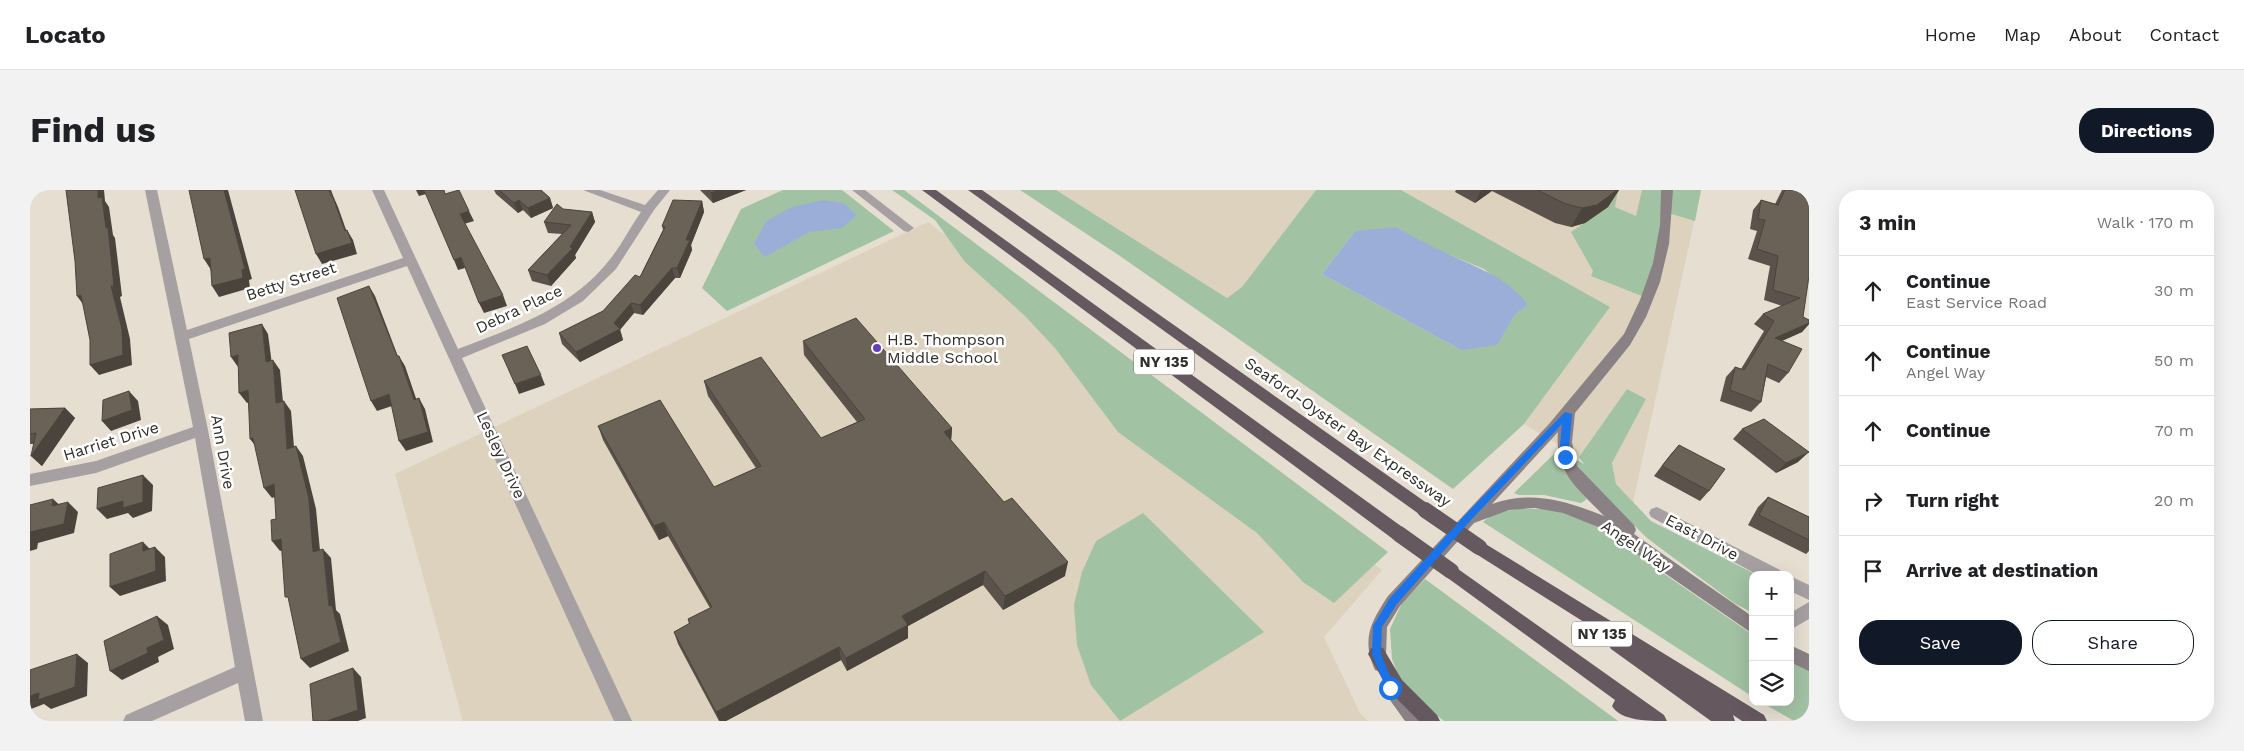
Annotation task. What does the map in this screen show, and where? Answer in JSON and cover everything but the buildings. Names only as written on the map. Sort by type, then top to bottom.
[{"type":"highway","name":"NY 135","points":[[928,190],[1658,721]]},
{"type":"highway","name":"Seaford-Oyster Bay Expressway","points":[[974,190],[1726,721]]},
{"type":"highway","points":[[1478,547],[1758,721]]},
{"type":"highway","points":[[1451,571],[1640,721]]},
{"type":"highway","points":[[1376,654],[1396,686],[1431,721]]},
{"type":"street","name":"Ann Drive","points":[[151,190],[183,336],[254,721]]},
{"type":"street","name":"Lesley Drive","points":[[378,190],[623,721]]},
{"type":"street","points":[[589,190],[648,210]]},
{"type":"street","name":"Debra Place","points":[[455,355],[539,322],[582,297],[614,264],[648,210],[664,190]]},
{"type":"street","points":[[858,190],[908,228]]},
{"type":"street","points":[[1468,518],[1568,414],[1632,332],[1647,298],[1657,268],[1668,213],[1667,190]]},
{"type":"street","name":"Betty Street","points":[[183,336],[410,260]]},
{"type":"street","points":[[1568,414],[1564,445],[1565,457],[1570,469],[1616,519],[1684,579]]},
{"type":"street","name":"Harriet Drive","points":[[30,480],[70,474],[117,461],[201,430]]},
{"type":"street","name":"Angel Way","points":[[1376,654],[1378,626],[1394,601],[1468,518],[1509,504],[1535,502],[1564,507],[1604,522],[1749,624]]},
{"type":"street","name":"East Drive","points":[[1657,513],[1766,571]]},
{"type":"street","points":[[1794,585],[1809,593]]},
{"type":"street","points":[[1794,619],[1809,609]]},
{"type":"street","points":[[1730,611],[1749,618]]},
{"type":"street","points":[[1376,654],[1390,688],[1417,721]]},
{"type":"street","points":[[1794,655],[1809,663]]},
{"type":"street","points":[[132,721],[244,671]]},
{"type":"shaded area","points":[[1056,190],[1316,190],[1242,287],[1227,298]]},
{"type":"shaded area","points":[[1401,190],[1701,190],[1633,502],[1616,484],[1612,463],[1646,399],[1627,389],[1579,457],[1524,424],[1610,307]]},
{"type":"shaded area","name":"H.B. Thompson Middle School","points":[[928,222],[1382,570],[1324,637],[1360,713],[1368,721],[463,721],[395,474]]},
{"type":"green space","points":[[783,190],[842,190],[894,231],[727,311],[702,288],[741,209]]},
{"type":"green space","points":[[892,190],[904,190],[1388,552],[1334,603],[1303,582],[1257,533],[1118,432],[1055,348],[1024,315],[965,262],[935,220]]},
{"type":"green space","points":[[1020,190],[1056,190],[1227,298],[1242,287],[1316,190],[1401,190],[1610,307],[1524,424],[1453,489],[1120,256]],"holes":[[[1355,231],[1445,253],[1484,269],[1528,305],[1461,350],[1322,274]]]},
{"type":"green space","points":[[1618,190],[1615,207],[1636,216],[1642,190],[1701,190],[1695,221],[1668,213],[1647,298],[1591,276],[1593,271],[1571,232],[1608,207]]},
{"type":"green space","points":[[1627,389],[1646,399],[1612,463],[1616,484],[1651,521],[1749,571],[1749,611],[1734,603],[1647,538],[1589,481],[1569,456],[1584,464],[1579,457]]},
{"type":"green space","points":[[1554,454],[1559,456],[1563,469],[1587,499],[1581,503],[1544,495],[1519,495],[1514,493]]},
{"type":"green space","points":[[1517,509],[1550,509],[1583,519],[1618,539],[1657,569],[1749,632],[1749,694],[1483,522],[1494,513]]},
{"type":"green space","points":[[1143,513],[1264,632],[1120,721],[1091,685],[1077,645],[1074,605],[1082,572],[1096,541]]},
{"type":"green space","points":[[1425,579],[1618,721],[1444,721],[1415,698],[1399,677],[1392,659],[1390,629],[1402,603]]},
{"type":"green space","points":[[1794,660],[1809,669],[1809,721],[1794,721],[1768,706],[1794,706]]},
{"type":"water","points":[[824,200],[843,203],[857,215],[842,228],[809,232],[765,257],[754,244],[766,221],[792,207]]},
{"type":"water","points":[[1396,227],[1500,279],[1520,295],[1528,305],[1515,314],[1497,345],[1461,350],[1322,274],[1355,231]]},
{"type":"place","name":"H.B. Thompson Middle School","points":[[877,348]]},
{"type":"route","points":[[1390,688],[1376,654],[1378,626],[1394,601],[1468,518],[1568,414],[1564,445],[1565,457]]}]
